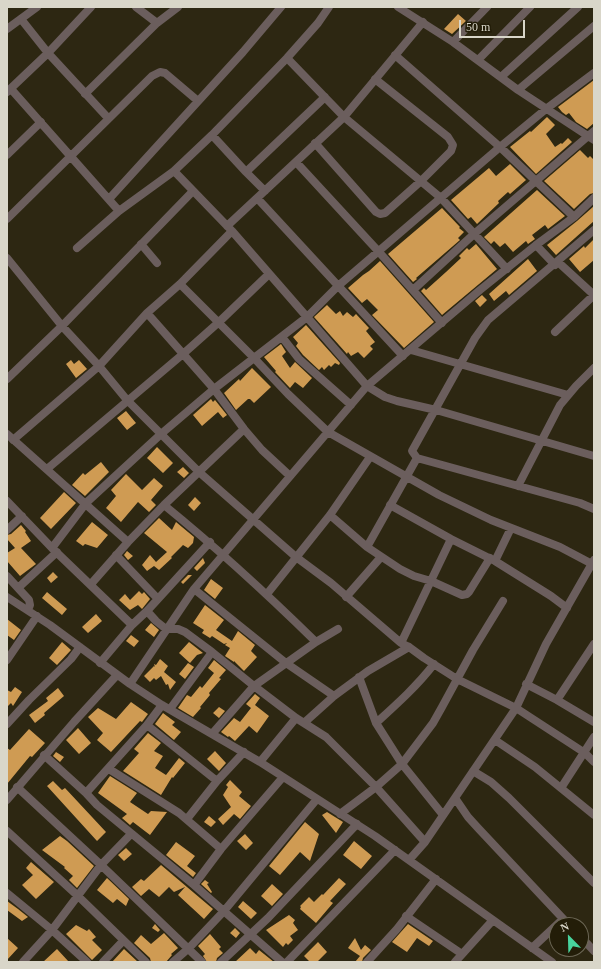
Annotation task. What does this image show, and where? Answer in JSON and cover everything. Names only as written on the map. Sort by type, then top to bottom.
[{"type":"street","points":[[7,29],[37,7]]},
{"type":"street","points":[[91,7],[48,53],[9,90],[41,122],[119,211]]},
{"type":"street","points":[[136,7],[157,24]]},
{"type":"street","points":[[85,94],[157,24],[178,7]]},
{"type":"street","points":[[108,199],[243,52],[281,7]]},
{"type":"street","points":[[77,248],[119,211],[174,171],[212,135],[287,58],[318,23],[329,7]]},
{"type":"street","points":[[398,7],[409,10],[423,22],[518,90],[546,109],[592,136],[474,234],[413,290]]},
{"type":"street","points":[[453,42],[487,7]]},
{"type":"street","points":[[478,60],[530,7]]},
{"type":"street","points":[[501,77],[578,7]]},
{"type":"street","points":[[21,19],[48,53],[108,118]]},
{"type":"street","points":[[128,542],[47,468],[10,437],[99,366],[148,313],[180,284],[257,198],[344,117],[423,22]]},
{"type":"street","points":[[518,90],[593,28]]},
{"type":"street","points":[[395,56],[500,147],[574,217]]},
{"type":"street","points":[[287,58],[344,117],[441,198],[507,269]]},
{"type":"street","points":[[7,219],[152,76],[160,72],[165,73],[198,101]]},
{"type":"street","points":[[18,588],[55,550],[86,503],[161,434],[214,389],[307,317],[338,286],[500,147],[594,72]]},
{"type":"street","points":[[316,143],[376,212],[380,214],[385,213],[421,181],[451,151],[453,145],[448,137],[375,79]]},
{"type":"street","points":[[246,172],[325,97]]},
{"type":"street","points":[[7,155],[41,122]]},
{"type":"street","points":[[212,135],[265,191]]},
{"type":"street","points":[[296,162],[442,323]]},
{"type":"street","points":[[174,171],[230,229],[367,386],[385,397],[397,402],[436,410],[594,456]]},
{"type":"street","points":[[7,379],[62,326],[193,191]]},
{"type":"street","points":[[257,198],[403,356]]},
{"type":"street","points":[[130,684],[194,589],[224,556],[367,386],[536,245],[574,217],[594,198]]},
{"type":"street","points":[[594,231],[488,320],[475,338],[412,451],[418,458],[580,503],[594,509]]},
{"type":"street","points":[[141,244],[157,263]]},
{"type":"street","points":[[536,245],[594,295],[555,332]]},
{"type":"street","points":[[7,258],[62,326],[99,366],[127,400],[199,472],[296,557],[401,643],[457,679],[516,708],[584,753],[594,762]]},
{"type":"street","points":[[47,468],[183,354],[269,274]]},
{"type":"street","points":[[180,284],[219,322],[288,394],[328,432],[439,495],[491,520],[560,547],[593,563],[546,644],[516,708],[425,842],[409,860]]},
{"type":"street","points":[[148,313],[214,389],[262,450],[290,476]]},
{"type":"street","points":[[282,337],[299,359],[351,405]]},
{"type":"street","points":[[411,350],[568,395]]},
{"type":"street","points":[[518,486],[560,405],[594,368]]},
{"type":"street","points":[[91,584],[128,542],[164,505],[244,429]]},
{"type":"street","points":[[267,594],[330,515],[370,457]]},
{"type":"street","points":[[367,547],[418,458]]},
{"type":"street","points":[[7,501],[132,625]]},
{"type":"street","points":[[164,505],[210,542],[267,594],[316,642]]},
{"type":"street","points":[[390,505],[451,539],[492,559],[551,596],[567,608]]},
{"type":"street","points":[[330,515],[381,557],[414,576],[431,581],[459,595],[464,595],[469,592],[511,528]]},
{"type":"street","points":[[7,530],[22,516]]},
{"type":"street","points":[[401,643],[451,539]]},
{"type":"street","points":[[100,663],[132,625],[147,611],[210,542]]},
{"type":"street","points":[[116,555],[158,599]]},
{"type":"street","points":[[346,597],[381,557]]},
{"type":"street","points":[[7,576],[29,600],[30,605],[28,610]]},
{"type":"street","points":[[194,589],[286,662],[334,696]]},
{"type":"street","points":[[7,597],[37,616],[100,663],[162,705],[244,752],[357,824],[552,962]]},
{"type":"street","points":[[340,814],[376,787],[402,764],[433,723],[503,601]]},
{"type":"street","points":[[147,611],[166,629],[178,629],[185,632],[296,718],[305,722],[326,737],[376,787],[425,842]]},
{"type":"street","points":[[7,660],[37,616]]},
{"type":"street","points":[[212,734],[254,686],[286,662],[338,629]]},
{"type":"street","points":[[557,700],[594,644]]},
{"type":"street","points":[[7,724],[71,659],[80,647]]},
{"type":"street","points":[[305,722],[334,696],[359,677],[380,663],[409,647]]},
{"type":"street","points":[[170,710],[212,652]]},
{"type":"street","points":[[376,723],[423,679],[434,664]]},
{"type":"street","points":[[7,800],[44,755],[117,675]]},
{"type":"street","points":[[359,677],[376,723],[402,764],[443,815]]},
{"type":"street","points":[[526,684],[594,722]]},
{"type":"street","points":[[86,793],[147,725],[162,705]]},
{"type":"street","points":[[260,762],[296,718]]},
{"type":"street","points":[[147,725],[217,781]]},
{"type":"street","points":[[561,788],[594,737]]},
{"type":"street","points":[[495,740],[535,767],[594,815]]},
{"type":"street","points":[[187,819],[217,781],[244,752]]},
{"type":"street","points":[[44,755],[86,793],[96,805],[194,885],[282,962]]},
{"type":"street","points":[[108,769],[187,819],[221,849]]},
{"type":"street","points":[[473,771],[491,782],[509,798],[594,883]]},
{"type":"street","points":[[194,885],[221,849],[283,777]]},
{"type":"street","points":[[17,787],[189,948],[202,962]]},
{"type":"street","points":[[455,798],[478,828],[561,917]]},
{"type":"street","points":[[173,962],[189,948],[224,911],[317,799]]},
{"type":"street","points":[[221,962],[268,918],[357,824]]},
{"type":"street","points":[[7,831],[78,896],[146,962]]},
{"type":"street","points":[[23,962],[52,930],[101,865],[131,834]]},
{"type":"street","points":[[287,962],[395,850]]},
{"type":"street","points":[[368,962],[397,929],[436,879]]},
{"type":"street","points":[[7,893],[52,930],[87,962]]},
{"type":"street","points":[[406,916],[462,954]]},
{"type":"street","points":[[454,962],[493,920]]},
{"type":"street","points":[[532,948],[549,935]]},
{"type":"street","points":[[103,962],[123,941]]},
{"type":"building","points":[[458,14],[466,21],[452,34],[444,29]]},
{"type":"building","points":[[594,80],[594,123],[587,129],[576,122],[569,113],[566,115],[558,107]]},
{"type":"building","points":[[547,117],[555,125],[546,134],[555,147],[561,143],[562,144],[568,138],[572,142],[536,174],[510,147],[530,131],[531,132]]},
{"type":"building","points":[[580,150],[588,158],[590,156],[594,160],[594,193],[590,194],[574,209],[544,181]]},
{"type":"building","points":[[510,164],[526,180],[510,194],[508,192],[477,224],[471,217],[468,219],[451,200],[489,168],[496,176]]},
{"type":"building","points":[[537,190],[565,216],[548,229],[545,225],[532,235],[535,239],[528,244],[526,241],[513,252],[505,243],[500,247],[494,241],[491,244],[484,237]]},
{"type":"building","points":[[594,206],[594,221],[556,255],[547,245]]},
{"type":"building","points":[[442,208],[464,232],[458,238],[460,240],[413,282],[388,254]]},
{"type":"building","points":[[594,239],[594,260],[580,272],[569,259],[584,246],[585,248]]},
{"type":"building","points":[[476,244],[497,269],[442,315],[421,291],[424,288],[426,290],[461,258],[459,256],[467,248],[469,250]]},
{"type":"building","points":[[528,259],[537,271],[509,295],[506,291],[494,301],[489,294]]},
{"type":"building","points":[[380,261],[434,322],[404,348],[372,315],[378,310],[367,299],[362,303],[348,288]]},
{"type":"building","points":[[482,295],[487,300],[480,307],[475,301]]},
{"type":"building","points":[[327,305],[336,314],[340,311],[343,316],[347,312],[353,317],[356,314],[369,328],[366,331],[375,342],[370,346],[373,349],[364,358],[358,352],[351,356],[348,352],[347,354],[314,317]]},
{"type":"building","points":[[306,325],[340,363],[339,365],[335,363],[331,367],[329,365],[324,370],[322,367],[319,370],[303,355],[296,346],[298,343],[293,337]]},
{"type":"building","points":[[281,344],[286,352],[282,356],[290,368],[295,362],[312,378],[303,388],[295,382],[290,388],[275,372],[276,371],[264,357]]},
{"type":"building","points":[[71,360],[74,364],[79,360],[87,369],[76,378],[66,364]]},
{"type":"building","points":[[252,368],[271,387],[254,403],[248,399],[236,410],[224,393],[239,379],[240,381]]},
{"type":"building","points":[[211,399],[213,402],[215,400],[227,415],[223,418],[218,412],[202,426],[193,415]]},
{"type":"building","points":[[126,411],[136,423],[127,430],[117,418]]},
{"type":"building","points":[[157,447],[173,463],[163,473],[147,458]]},
{"type":"building","points":[[101,462],[109,472],[85,496],[72,485],[83,473],[85,475]]},
{"type":"building","points":[[183,467],[189,473],[184,478],[177,472]]},
{"type":"building","points":[[126,474],[142,490],[154,478],[163,486],[151,500],[156,505],[149,512],[138,502],[121,522],[106,508],[116,496],[111,490]]},
{"type":"building","points":[[64,492],[76,503],[51,529],[40,518]]},
{"type":"building","points":[[195,497],[201,503],[194,511],[188,505]]},
{"type":"building","points":[[159,518],[172,530],[176,522],[194,537],[193,543],[188,548],[183,545],[159,570],[154,566],[147,571],[142,565],[150,555],[156,562],[167,552],[144,533]]},
{"type":"building","points":[[92,522],[108,535],[97,548],[85,544],[83,546],[76,541]]},
{"type":"building","points":[[21,525],[31,541],[21,548],[36,564],[20,576],[7,561],[7,553],[15,548],[7,539],[7,535],[11,534]]},
{"type":"building","points":[[127,551],[133,556],[128,560],[124,555]]},
{"type":"building","points":[[203,558],[205,563],[197,571],[194,568]]},
{"type":"building","points":[[53,572],[58,577],[51,583],[47,578]]},
{"type":"building","points":[[188,575],[192,575],[183,584],[181,582]]},
{"type":"building","points":[[211,579],[223,588],[215,599],[204,590]]},
{"type":"building","points":[[139,591],[142,594],[144,592],[150,599],[142,609],[138,605],[130,610],[119,600],[125,594],[130,600]]},
{"type":"building","points":[[47,592],[67,609],[62,615],[42,598]]},
{"type":"building","points":[[205,605],[224,620],[216,630],[232,641],[238,631],[255,645],[251,651],[257,657],[244,671],[234,661],[225,656],[230,648],[225,645],[227,643],[224,644],[212,636],[210,638],[202,633],[204,630],[193,623]]},
{"type":"building","points":[[96,614],[102,621],[88,633],[82,627]]},
{"type":"building","points":[[7,619],[21,630],[14,640],[7,635]]},
{"type":"building","points":[[151,623],[159,630],[154,637],[145,630]]},
{"type":"building","points":[[131,635],[139,641],[134,647],[126,641]]},
{"type":"building","points":[[62,642],[71,650],[57,665],[49,658]]},
{"type":"building","points":[[189,642],[203,653],[197,655],[190,663],[179,653]]},
{"type":"building","points":[[160,659],[168,666],[164,672],[176,682],[170,690],[168,684],[166,685],[161,676],[156,680],[154,678],[150,682],[144,676],[154,666],[155,667],[154,664],[156,665]]},
{"type":"building","points":[[214,660],[226,670],[219,678],[221,679],[209,693],[210,695],[200,707],[201,708],[193,717],[178,708],[187,695],[191,697],[200,686],[202,688],[214,673],[208,668]]},
{"type":"building","points":[[188,663],[194,667],[185,679],[179,674]]},
{"type":"building","points":[[15,687],[22,692],[13,706],[11,703],[7,707],[7,690],[11,692]]},
{"type":"building","points":[[58,688],[64,696],[35,723],[29,715],[48,701],[46,698]]},
{"type":"building","points":[[255,694],[260,698],[255,705],[269,716],[257,733],[249,726],[235,741],[221,732],[234,718],[240,722],[251,708],[246,704]]},
{"type":"building","points":[[131,702],[148,714],[142,722],[140,721],[111,752],[97,740],[103,733],[88,717],[98,708],[116,719]]},
{"type":"building","points":[[219,707],[225,711],[219,718],[213,713]]},
{"type":"building","points":[[163,713],[175,722],[172,725],[181,732],[174,740],[155,724]]},
{"type":"building","points":[[78,728],[91,743],[79,754],[66,740]]},
{"type":"building","points":[[29,729],[45,743],[32,757],[30,756],[7,784],[7,748],[10,750]]},
{"type":"building","points":[[148,733],[161,743],[154,751],[163,756],[155,768],[166,775],[179,758],[185,763],[173,778],[172,777],[161,795],[123,771],[139,753],[134,749]]},
{"type":"building","points":[[215,751],[226,763],[219,771],[207,759]]},
{"type":"building","points":[[56,752],[64,757],[60,762],[53,756]]},
{"type":"building","points":[[110,776],[137,793],[130,802],[148,814],[151,811],[167,812],[150,835],[133,822],[130,825],[122,818],[127,814],[98,793]]},
{"type":"building","points":[[230,780],[242,792],[239,796],[251,806],[240,819],[234,814],[223,825],[218,819],[231,807],[223,795],[228,787],[226,785]]},
{"type":"building","points":[[53,781],[62,790],[65,788],[106,832],[97,841],[47,786]]},
{"type":"building","points":[[327,812],[343,822],[336,833],[322,815]]},
{"type":"building","points":[[209,816],[216,822],[211,827],[204,822]]},
{"type":"building","points":[[305,822],[319,834],[310,861],[300,852],[280,875],[269,866]]},
{"type":"building","points":[[245,834],[253,843],[246,850],[237,841]]},
{"type":"building","points":[[60,836],[94,866],[77,888],[69,880],[73,876],[64,868],[65,867],[42,850]]},
{"type":"building","points":[[354,841],[372,856],[361,869],[343,855]]},
{"type":"building","points":[[176,842],[195,856],[187,866],[196,873],[193,877],[166,855]]},
{"type":"building","points":[[126,848],[132,854],[124,861],[118,855]]},
{"type":"building","points":[[31,862],[54,882],[36,899],[22,885],[33,875],[26,868]]},
{"type":"building","points":[[161,865],[213,909],[204,919],[178,895],[185,887],[174,892],[169,887],[159,897],[149,889],[141,896],[132,887],[141,879],[144,881]]},
{"type":"building","points":[[107,878],[129,899],[126,906],[117,899],[113,903],[97,890]]},
{"type":"building","points":[[339,878],[346,884],[330,901],[333,903],[316,923],[300,909],[300,906],[309,897],[314,902]]},
{"type":"building","points":[[205,880],[209,883],[207,884],[212,892],[211,893],[201,884]]},
{"type":"building","points":[[272,884],[283,894],[272,906],[261,896]]},
{"type":"building","points":[[7,901],[28,917],[22,921],[7,910]]},
{"type":"building","points":[[243,901],[257,913],[251,919],[238,907]]},
{"type":"building","points":[[289,915],[295,920],[293,923],[298,930],[290,936],[293,940],[288,945],[286,943],[283,947],[266,930]]},
{"type":"building","points":[[155,924],[160,930],[158,932],[152,928]]},
{"type":"building","points":[[408,924],[433,941],[429,946],[417,938],[407,952],[392,942]]},
{"type":"building","points":[[76,925],[87,931],[89,929],[96,937],[92,940],[102,950],[92,960],[66,934]]},
{"type":"building","points":[[235,928],[240,933],[236,938],[230,933]]},
{"type":"building","points":[[164,933],[178,948],[171,954],[172,955],[166,962],[151,962],[150,958],[134,943],[141,935],[151,944]]},
{"type":"building","points":[[210,934],[221,947],[219,949],[223,953],[217,958],[216,962],[207,962],[203,956],[205,954],[198,946]]},
{"type":"building","points":[[7,938],[18,948],[7,960]]},
{"type":"building","points":[[355,938],[361,950],[365,945],[371,950],[363,958],[362,962],[355,962],[360,956],[348,948]]},
{"type":"building","points":[[318,942],[327,952],[317,962],[310,962],[304,956]]},
{"type":"building","points":[[250,948],[256,954],[259,950],[274,962],[235,962]]},
{"type":"building","points":[[57,949],[69,962],[43,962]]},
{"type":"building","points":[[124,949],[138,962],[112,962]]}]
